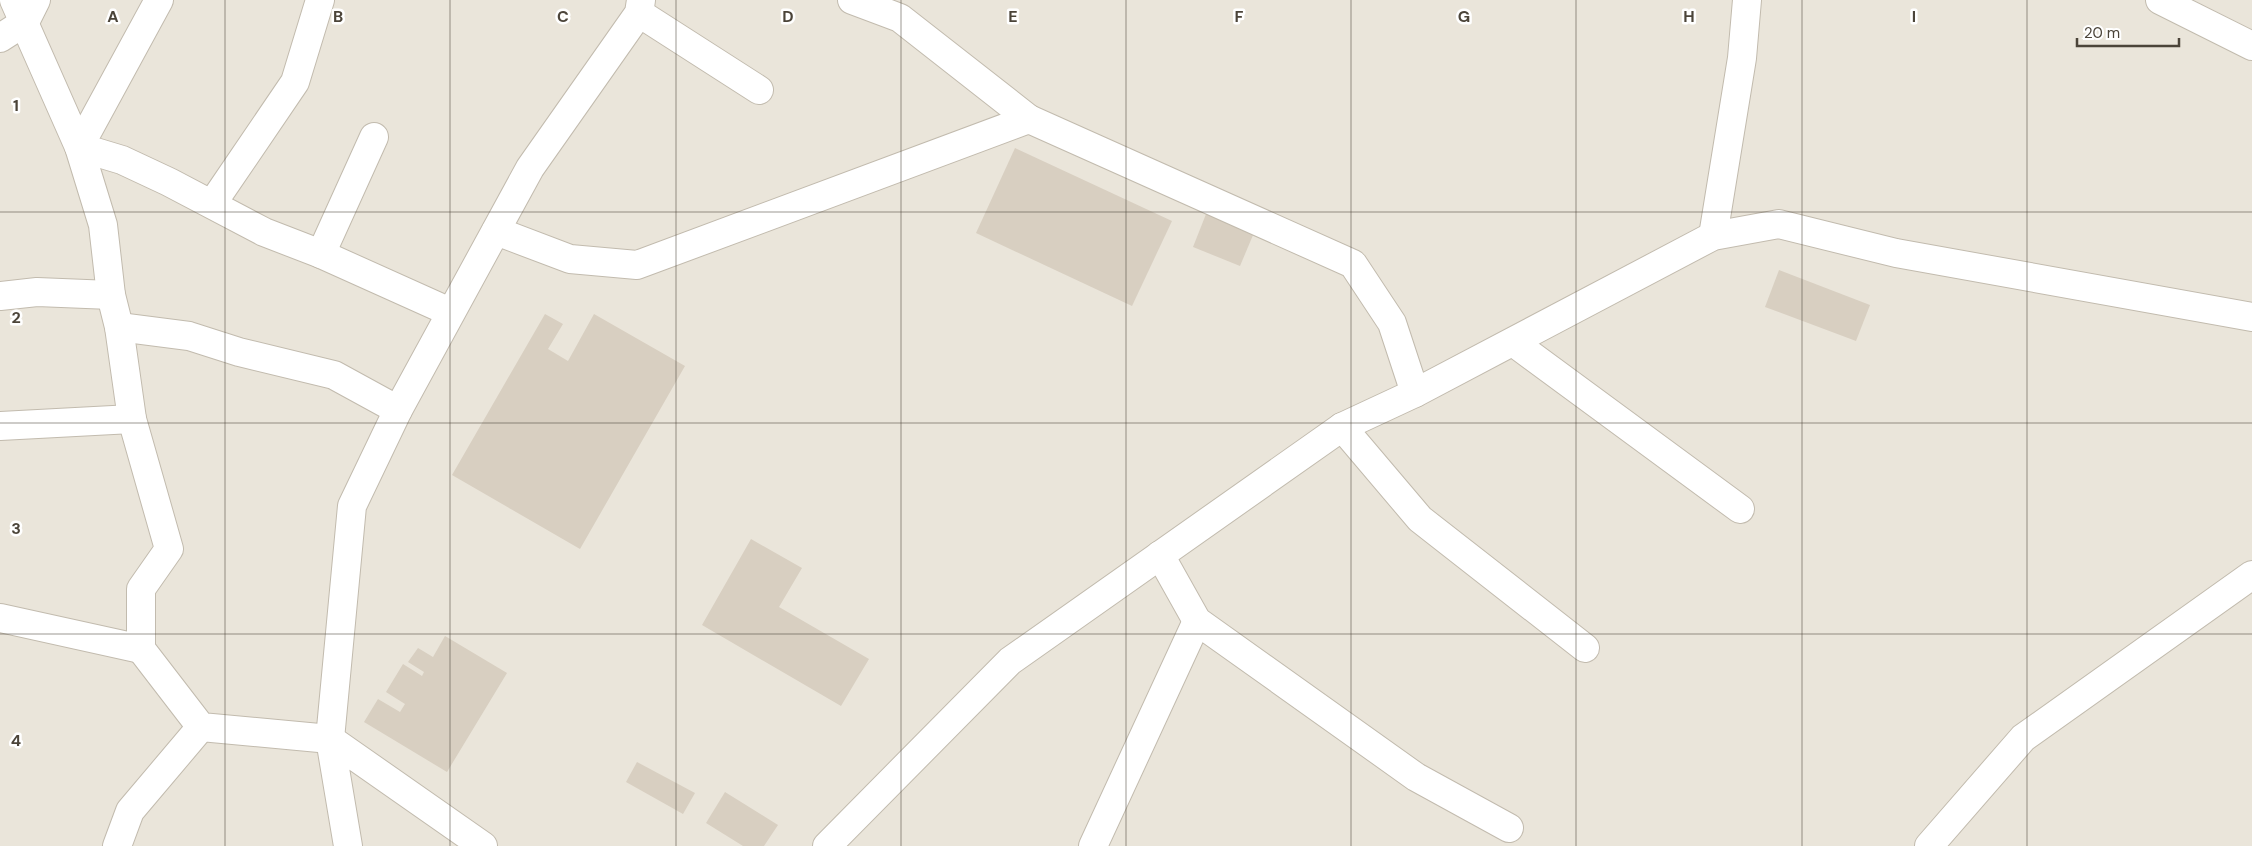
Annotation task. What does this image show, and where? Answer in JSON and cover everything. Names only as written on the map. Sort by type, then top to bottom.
[{"type":"street","points":[[80,147],[159,0]]},
{"type":"street","points":[[212,204],[295,82],[320,0]]},
{"type":"street","points":[[852,0],[900,18],[1029,119],[1353,264],[1392,323],[1415,393]]},
{"type":"street","points":[[1713,236],[1742,58],[1747,0]]},
{"type":"street","points":[[2160,0],[2252,46]]},
{"type":"street","points":[[0,38],[25,7],[80,147],[103,226],[111,295],[119,327],[132,419],[169,549],[141,589],[142,649],[201,727],[330,739],[483,846]]},
{"type":"street","points":[[348,846],[330,739],[352,506],[398,410],[450,312],[530,168],[640,7],[759,90]]},
{"type":"street","points":[[496,231],[570,259],[637,265],[1029,119]]},
{"type":"street","points":[[321,254],[374,138]]},
{"type":"street","points":[[80,147],[122,160],[264,232],[321,254],[450,312]]},
{"type":"street","points":[[827,846],[1010,661],[1342,427],[1415,393],[1713,236],[1779,224],[1896,253],[2252,317]]},
{"type":"street","points":[[0,296],[37,292],[111,295]]},
{"type":"street","points":[[119,327],[189,336],[239,352],[334,375],[398,410]]},
{"type":"street","points":[[1513,342],[1740,508]]},
{"type":"street","points":[[0,426],[132,419]]},
{"type":"street","points":[[1342,427],[1420,519],[1585,648]]},
{"type":"street","points":[[1160,554],[1197,622],[1416,777],[1509,828]]},
{"type":"street","points":[[1929,846],[2023,738],[2252,575]]},
{"type":"street","points":[[0,618],[142,649]]},
{"type":"street","points":[[1096,845],[1197,622]]},
{"type":"street","points":[[117,846],[130,811],[201,727]]},
{"type":"shaded area","points":[[0,0],[2252,0],[2252,846],[0,846]]},
{"type":"building","points":[[1015,148],[1172,221],[1132,306],[976,233]]},
{"type":"building","points":[[1208,209],[1256,228],[1240,266],[1193,247]]},
{"type":"building","points":[[1779,270],[1870,305],[1856,341],[1765,307]]},
{"type":"building","points":[[545,314],[563,324],[548,349],[568,361],[594,314],[685,366],[580,549],[452,475]]},
{"type":"building","points":[[751,539],[802,568],[779,607],[869,659],[841,706],[702,625]]},
{"type":"building","points":[[445,636],[507,673],[447,772],[364,722],[378,699],[400,712],[405,704],[386,692],[403,664],[422,676],[424,672],[408,662],[418,648],[433,657]]},
{"type":"building","points":[[637,762],[695,793],[683,814],[626,782]]},
{"type":"building","points":[[725,792],[778,825],[764,846],[743,846],[706,823]]}]
